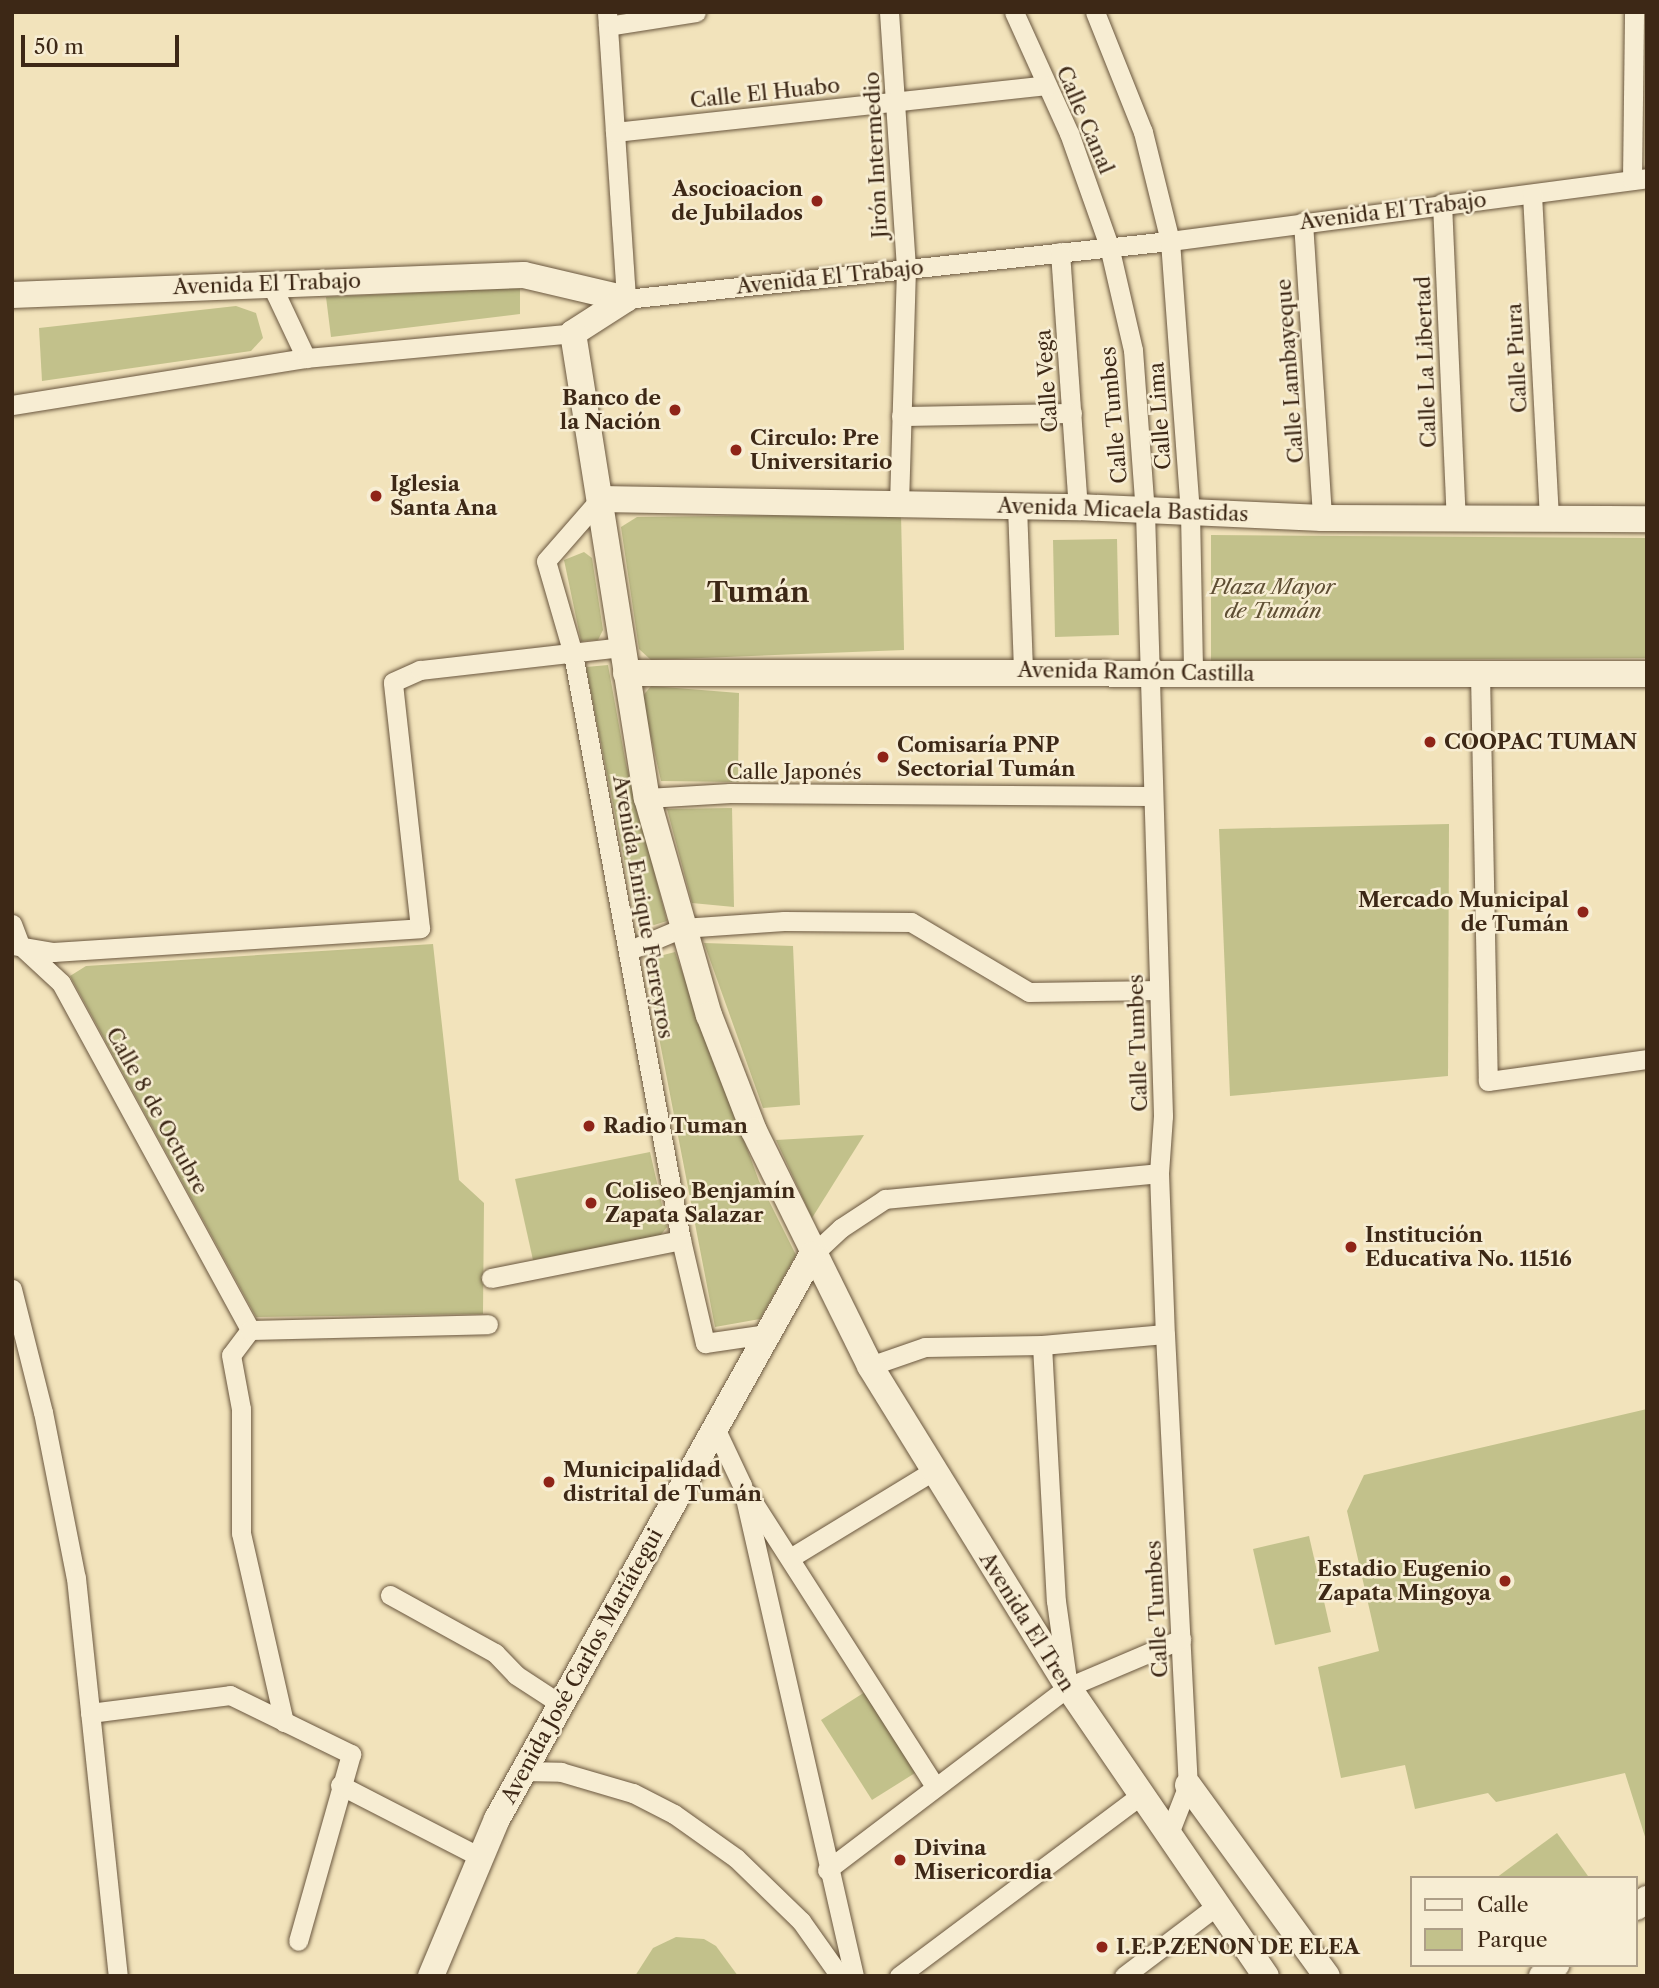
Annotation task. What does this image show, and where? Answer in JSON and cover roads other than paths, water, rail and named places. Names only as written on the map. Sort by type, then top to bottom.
[{"type":"main road","name":"Avenida El Trabajo","points":[[12,295],[524,275],[626,299]]},
{"type":"main road","points":[[573,333],[626,299]]},
{"type":"main road","name":"Avenida El Tren","points":[[573,333],[647,798],[709,1015],[754,1131],[812,1255],[870,1366],[933,1471],[1068,1688],[1215,1907],[1266,1976]]},
{"type":"main road","name":"Avenida Micaela Bastidas","points":[[600,499],[1078,507],[1322,518],[1647,519]]},
{"type":"main road","name":"Avenida Ramón Castilla","points":[[626,673],[1023,671],[1647,674]]},
{"type":"main road","name":"Avenida José Carlos Mariátegui","points":[[431,1976],[522,1771],[812,1255]]},
{"type":"main road","points":[[1188,1785],[1327,1976]]},
{"type":"street","points":[[626,299],[607,19],[696,12]]},
{"type":"street","name":"Jirón Intermedio","points":[[889,12],[906,268],[898,505]]},
{"type":"street","name":"Calle Canal","points":[[1014,12],[1069,133],[1110,246]]},
{"type":"street","name":"Calle Lima","points":[[1095,12],[1143,132],[1170,241],[1190,512],[1193,673]]},
{"type":"street","points":[[1634,12],[1639,179]]},
{"type":"street","name":"Calle El Huabo","points":[[615,132],[1046,85]]},
{"type":"street","name":"Avenida El Trabajo","points":[[626,299],[1170,241],[1639,179]]},
{"type":"street","name":"Calle Piura","points":[[1532,194],[1549,519]]},
{"type":"street","name":"Calle La Libertad","points":[[1442,204],[1455,518]]},
{"type":"street","name":"Calle Lambayeque","points":[[1303,222],[1322,518]]},
{"type":"street","name":"Calle Tumbes","points":[[1110,246],[1133,350],[1145,512],[1150,796],[1163,1116],[1159,1173],[1188,1785],[1168,1836]]},
{"type":"street","name":"Calle Vega","points":[[1060,252],[1078,507]]},
{"type":"street","points":[[271,284],[306,358]]},
{"type":"street","points":[[12,405],[306,358],[573,333]]},
{"type":"street","points":[[901,416],[1072,413]]},
{"type":"street","name":"Avenida Enrique Ferreyros","points":[[600,499],[546,561],[573,654],[630,950],[681,1240],[705,1343],[767,1334]]},
{"type":"street","points":[[1017,506],[1023,671]]},
{"type":"street","points":[[16,945],[53,952],[420,928],[393,682],[420,670],[623,647]]},
{"type":"street","points":[[1480,673],[1489,1081],[1647,1059]]},
{"type":"street","name":"Calle Japonés","points":[[647,798],[730,793],[1150,796]]},
{"type":"street","points":[[630,950],[682,928],[784,921],[911,922],[1029,992],[1159,990]]},
{"type":"street","name":"Calle 8 de Octubre","points":[[12,924],[16,945],[61,983],[250,1330]]},
{"type":"street","points":[[812,1255],[841,1228],[885,1199],[1159,1173]]},
{"type":"street","points":[[491,1278],[681,1240]]},
{"type":"street","points":[[12,1289],[43,1412],[76,1578],[118,1976]]},
{"type":"street","points":[[284,1722],[242,1533],[241,1409],[231,1355],[250,1330],[488,1324]]},
{"type":"street","points":[[870,1366],[925,1347],[1042,1345],[1165,1334]]},
{"type":"street","points":[[1042,1345],[1056,1601],[1068,1688]]},
{"type":"street","points":[[715,1428],[742,1485],[934,1785]]},
{"type":"street","points":[[790,1558],[933,1471]]},
{"type":"street","points":[[742,1485],[827,1870],[854,1976]]},
{"type":"street","points":[[390,1595],[495,1653],[516,1675],[559,1703]]},
{"type":"street","points":[[827,1870],[934,1785],[1068,1688],[1181,1639]]},
{"type":"street","points":[[90,1713],[230,1695],[351,1754],[340,1785],[298,1941]]},
{"type":"street","points":[[522,1771],[561,1772],[633,1793],[674,1814],[736,1858],[792,1912],[840,1976]]},
{"type":"street","points":[[340,1785],[482,1858]]},
{"type":"street","points":[[899,1976],[1140,1795]]},
{"type":"street","points":[[1124,1976],[1215,1907]]},
{"type":"place","name":"Asocioacion de Jubilados","points":[[817,201]]},
{"type":"place","name":"Banco de la Nación","points":[[675,410]]},
{"type":"place","name":"Circulo: Pre Universitario","points":[[736,450]]},
{"type":"place","name":"Iglesia Santa Ana","points":[[376,496]]},
{"type":"place","name":"COOPAC TUMAN","points":[[1430,742]]},
{"type":"place","name":"Comisaría PNP Sectorial Tumán","points":[[883,757]]},
{"type":"place","name":"Mercado Municipal de Tumán","points":[[1583,912]]},
{"type":"place","name":"Radio Tuman","points":[[589,1126]]},
{"type":"place","name":"Coliseo Benjamín Zapata Salazar","points":[[591,1203]]},
{"type":"place","name":"Institución Educativa No. 11516","points":[[1351,1247]]},
{"type":"place","name":"Municipalidad distrital de Tumán","points":[[549,1482]]},
{"type":"place","name":"Estadio Eugenio Zapata Mingoya","points":[[1505,1581]]},
{"type":"place","name":"Divina Misericordia","points":[[900,1860]]},
{"type":"place","name":"I.E.P.ZENON DE ELEA","points":[[1102,1947]]},
{"type":"district","name":"Tumán","points":[[758,592]]},
{"type":"park label","name":"Plaza Mayor de Tumán","points":[[1273,599]]}]
